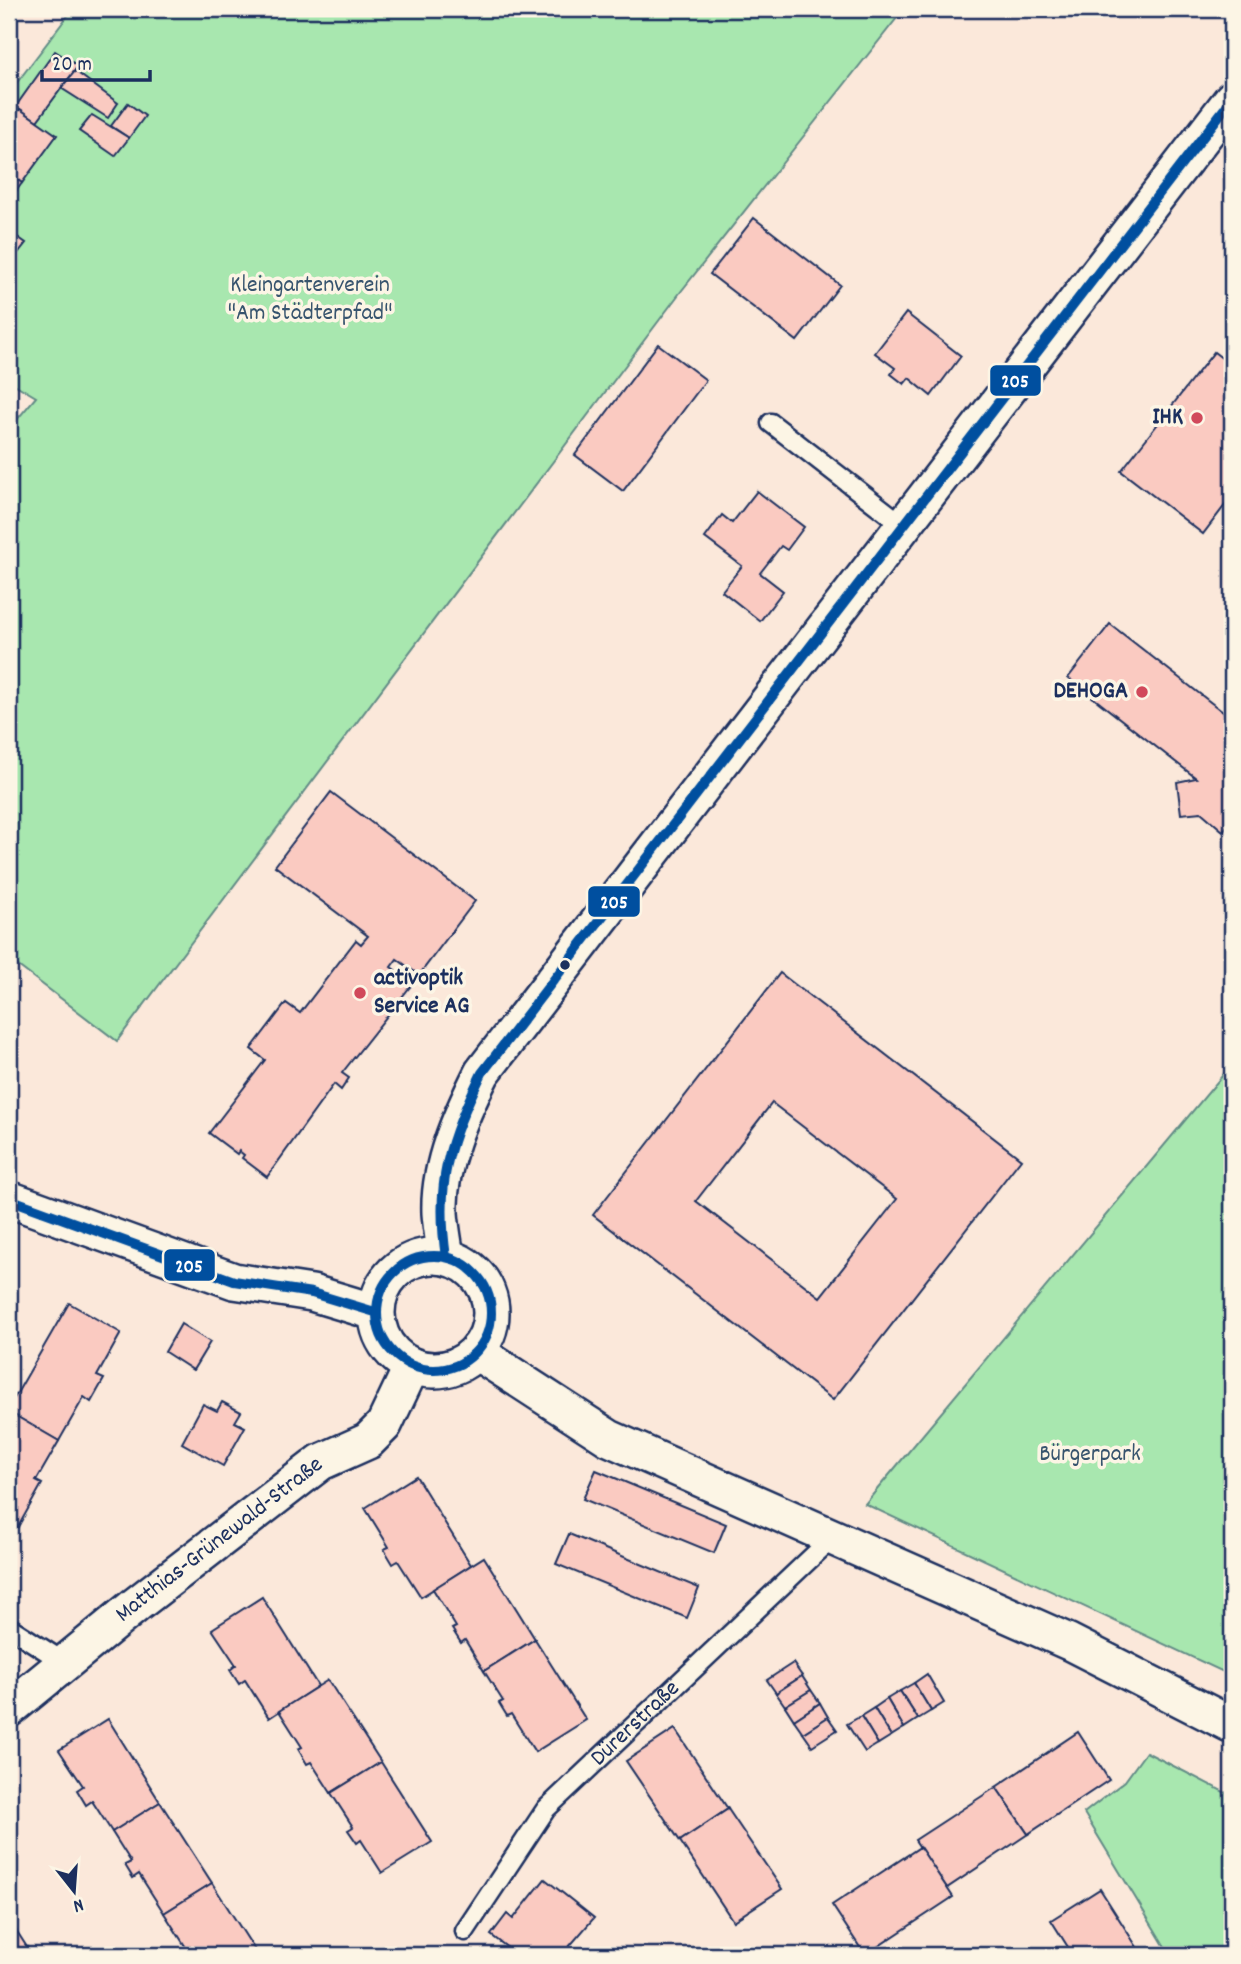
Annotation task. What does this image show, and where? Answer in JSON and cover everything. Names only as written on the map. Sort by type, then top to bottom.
[{"type":"street","points":[[446,1257],[440,1214],[441,1195],[463,1112],[482,1073],[1232,99]]},
{"type":"street","points":[[9,1199],[234,1281],[312,1293],[375,1312]]},
{"type":"street","points":[[423,1257],[446,1257],[466,1266],[483,1284],[491,1307],[488,1332],[478,1353],[457,1365],[435,1370],[412,1366],[394,1353],[381,1335],[375,1312],[380,1294],[390,1277],[405,1264],[423,1257]]},
{"type":"street","points":[[478,1353],[609,1438],[831,1539],[1069,1642],[1232,1726]]},
{"type":"street","name":"Matthias-Grünewald-Straße","points":[[9,1709],[137,1604],[321,1462],[368,1441],[384,1425],[412,1366]]},
{"type":"lane","points":[[771,423],[904,526]]},
{"type":"lane","name":"Dürerstraße","points":[[465,1931],[546,1809],[831,1539]]},
{"type":"lane","points":[[9,1627],[65,1663]]},
{"type":"green space","name":"Kleingartenverein \"Am Städterpfad\"","points":[[73,9],[904,9],[679,294],[117,1041],[9,959],[9,429],[36,397],[9,381],[9,93]]},
{"type":"green space","name":"Bürgerpark","points":[[1232,1064],[1232,1676],[865,1504]]},
{"type":"green space","points":[[1146,1752],[1232,1796],[1232,1955],[1170,1955],[1084,1813],[1125,1781]]},
{"type":"building","points":[[55,51],[78,66],[37,121],[16,106]]},
{"type":"building","points":[[75,71],[118,103],[108,118],[61,88]]},
{"type":"building","points":[[128,103],[145,116],[129,138],[111,126]]},
{"type":"building","points":[[20,109],[57,135],[22,183],[9,174],[9,125]]},
{"type":"building","points":[[92,115],[129,138],[115,156],[79,131]]},
{"type":"building","points":[[9,174],[22,183],[9,201]]},
{"type":"building","points":[[754,218],[840,285],[797,341],[710,274]]},
{"type":"building","points":[[9,231],[26,243],[18,253],[9,246]]},
{"type":"building","points":[[906,313],[961,356],[931,396],[909,378],[904,384],[891,374],[895,368],[875,353]]},
{"type":"building","points":[[658,344],[706,380],[623,491],[575,455]]},
{"type":"building","name":"IHK","points":[[1214,352],[1232,366],[1232,496],[1203,534],[1121,471]]},
{"type":"building","points":[[757,491],[804,527],[787,550],[781,546],[760,573],[783,591],[760,621],[722,591],[742,566],[705,538],[722,515],[732,523]]},
{"type":"building","points":[[1110,624],[1232,719],[1232,820],[1223,831],[1201,812],[1181,814],[1177,782],[1196,778],[1068,678]]},
{"type":"building","name":"activoptik Service AG","points":[[331,792],[475,901],[419,975],[397,959],[391,967],[413,983],[342,1073],[349,1078],[341,1090],[334,1084],[267,1177],[242,1158],[244,1155],[239,1151],[237,1154],[209,1133],[265,1060],[251,1049],[286,1003],[300,1013],[356,940],[361,944],[368,936],[275,866]]},
{"type":"building","points":[[780,973],[1021,1159],[833,1400],[593,1215]],"holes":[[[772,1103],[897,1199],[820,1297],[696,1201]]]},
{"type":"building","points":[[69,1303],[121,1333],[97,1376],[104,1379],[91,1402],[84,1397],[59,1441],[9,1412],[9,1407]]},
{"type":"building","points":[[181,1324],[210,1342],[193,1370],[165,1352]]},
{"type":"building","points":[[222,1402],[241,1412],[235,1422],[245,1427],[223,1466],[182,1443],[203,1404],[217,1411]]},
{"type":"building","points":[[9,1412],[59,1441],[36,1481],[42,1484],[18,1527],[11,1523],[9,1527]]},
{"type":"building","points":[[596,1470],[726,1524],[714,1553],[583,1499]]},
{"type":"building","points":[[416,1476],[471,1565],[421,1597],[398,1561],[393,1564],[384,1549],[389,1547],[365,1508]]},
{"type":"building","points":[[569,1534],[699,1588],[687,1618],[556,1564]]},
{"type":"building","points":[[484,1557],[535,1639],[484,1671],[465,1640],[461,1643],[452,1629],[456,1627],[433,1589]]},
{"type":"building","points":[[262,1597],[318,1686],[269,1718],[245,1680],[239,1684],[230,1670],[236,1665],[212,1629]]},
{"type":"building","points":[[535,1639],[586,1720],[535,1752],[511,1714],[507,1716],[499,1703],[503,1701],[484,1671]]},
{"type":"building","points":[[793,1663],[802,1676],[776,1693],[767,1680]]},
{"type":"building","points":[[927,1674],[944,1703],[931,1711],[914,1683]]},
{"type":"building","points":[[802,1676],[811,1690],[785,1706],[776,1693]]},
{"type":"building","points":[[328,1680],[381,1762],[331,1793],[311,1762],[307,1764],[298,1749],[302,1747],[279,1711]]},
{"type":"building","points":[[914,1683],[931,1711],[918,1719],[900,1691]]},
{"type":"building","points":[[811,1690],[820,1703],[794,1720],[785,1706]]},
{"type":"building","points":[[900,1691],[918,1719],[904,1728],[887,1699]]},
{"type":"building","points":[[887,1699],[904,1728],[891,1736],[874,1708]]},
{"type":"building","points":[[820,1703],[828,1717],[803,1733],[794,1720]]},
{"type":"building","points":[[874,1708],[891,1736],[878,1744],[861,1716]]},
{"type":"building","points":[[861,1716],[878,1744],[865,1752],[847,1724]]},
{"type":"building","points":[[828,1717],[837,1730],[812,1746],[803,1733]]},
{"type":"building","points":[[108,1719],[160,1802],[112,1832],[92,1801],[86,1805],[77,1790],[83,1786],[59,1750]]},
{"type":"building","points":[[675,1729],[728,1809],[680,1841],[626,1761]]},
{"type":"building","points":[[1078,1732],[1109,1780],[1028,1834],[996,1787]]},
{"type":"building","points":[[381,1762],[432,1842],[382,1873],[361,1840],[357,1843],[348,1830],[353,1827],[331,1793]]},
{"type":"building","points":[[996,1787],[1028,1834],[947,1888],[915,1840]]},
{"type":"building","points":[[160,1802],[212,1883],[164,1913],[139,1874],[133,1878],[125,1865],[131,1862],[112,1832]]},
{"type":"building","points":[[728,1809],[782,1889],[733,1921],[680,1841]]},
{"type":"building","points":[[920,1847],[953,1897],[865,1955],[832,1905]]},
{"type":"building","points":[[545,1879],[594,1918],[562,1955],[517,1955],[491,1935],[507,1914],[513,1919]]},
{"type":"building","points":[[212,1883],[258,1955],[182,1955],[187,1949],[164,1913]]},
{"type":"building","points":[[1100,1889],[1142,1955],[1073,1955],[1051,1920]]},
{"type":"building","points":[[9,1919],[32,1955],[9,1955]]},
{"type":"transit line","name":"205","points":[[446,1257],[442,1206],[448,1162],[461,1120],[482,1073],[1232,99]]},
{"type":"transit line","name":"205","points":[[9,1199],[234,1281],[312,1293],[375,1312]]},
{"type":"transit line","name":"205","points":[[434,1256],[456,1261],[474,1273],[486,1291],[491,1313],[486,1335],[474,1353],[456,1365],[434,1370],[412,1365],[394,1353],[382,1335],[377,1313],[382,1291],[394,1273],[412,1261],[434,1256]]},
{"type":"place","name":"IHK","points":[[1197,418]]},
{"type":"place","name":"DEHOGA","points":[[1142,692]]},
{"type":"place","name":"activoptik Service AG","points":[[360,993]]}]
